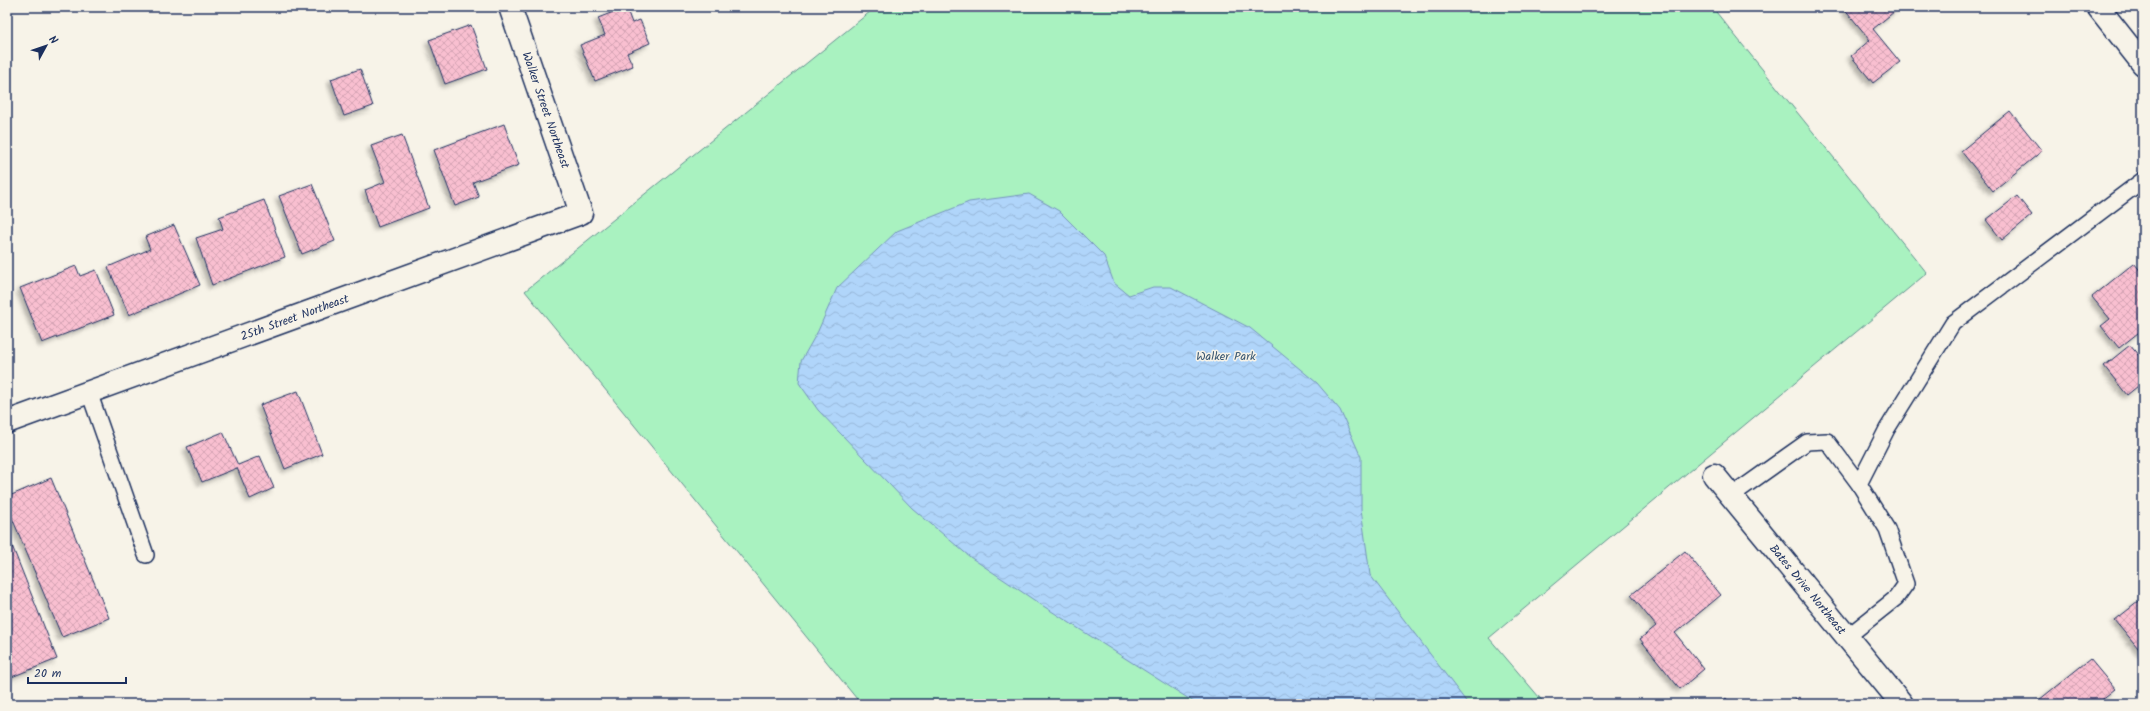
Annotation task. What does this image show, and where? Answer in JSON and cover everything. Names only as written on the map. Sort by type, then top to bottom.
[{"type":"street","name":"Walker Street Northeast","points":[[510,7],[581,213]]},
{"type":"street","points":[[2098,7],[2143,64]]},
{"type":"street","name":"25th Street Northeast","points":[[7,422],[581,213]]},
{"type":"street","name":"Bates Drive Northeast","points":[[1714,475],[1902,704]]},
{"type":"lane","points":[[1859,484],[1887,429],[1953,323],[2143,180]]},
{"type":"lane","points":[[89,392],[146,555]]},
{"type":"lane","points":[[1731,496],[1807,442],[1827,441],[1859,484],[1887,529],[1906,584],[1896,598],[1847,638]]},
{"type":"green space","name":"Walker Park","points":[[876,7],[1712,7],[1927,273],[1489,638],[1545,704],[861,704],[525,291]]},
{"type":"water","points":[[1029,194],[1059,211],[1104,256],[1114,283],[1129,295],[1153,287],[1171,287],[1250,328],[1317,383],[1340,410],[1361,457],[1361,509],[1370,575],[1468,704],[1197,704],[1037,602],[970,557],[912,508],[818,410],[799,383],[801,361],[818,331],[837,288],[897,231],[969,202]]},
{"type":"building","points":[[626,7],[632,23],[640,20],[650,43],[627,53],[633,66],[595,81],[580,45],[605,35],[598,18]]},
{"type":"building","points":[[1843,7],[1900,7],[1873,29],[1900,62],[1873,83],[1851,56],[1870,40]]},
{"type":"building","points":[[471,25],[487,69],[445,84],[429,40]]},
{"type":"building","points":[[360,69],[373,106],[344,116],[331,79]]},
{"type":"building","points":[[2010,111],[2042,151],[1993,191],[1961,151]]},
{"type":"building","points":[[504,124],[519,165],[473,182],[479,197],[455,206],[434,150]]},
{"type":"building","points":[[402,135],[429,208],[378,227],[365,190],[385,182],[371,146]]},
{"type":"building","points":[[312,184],[335,241],[302,254],[279,196]]},
{"type":"building","points":[[2017,196],[2032,215],[2002,240],[1986,220]]},
{"type":"building","points":[[264,200],[285,257],[212,285],[196,238],[223,229],[219,217]]},
{"type":"building","points":[[174,225],[200,285],[129,315],[108,267],[150,249],[145,237]]},
{"type":"building","points":[[2134,263],[2143,274],[2143,329],[2119,348],[2101,326],[2110,319],[2092,297]]},
{"type":"building","points":[[76,266],[80,276],[96,270],[114,315],[42,343],[20,288]]},
{"type":"building","points":[[2130,345],[2143,361],[2143,382],[2127,395],[2104,366]]},
{"type":"building","points":[[298,391],[322,454],[285,469],[260,405]]},
{"type":"building","points":[[223,432],[238,465],[260,456],[274,488],[250,499],[237,468],[202,482],[187,447]]},
{"type":"building","points":[[51,478],[109,618],[62,637],[7,506],[7,497]]},
{"type":"building","points":[[7,533],[57,659],[9,678],[7,673]]},
{"type":"building","points":[[1685,551],[1721,595],[1675,633],[1704,669],[1680,689],[1640,639],[1656,626],[1631,595]]},
{"type":"building","points":[[2143,598],[2143,654],[2115,620]]},
{"type":"building","points":[[2090,659],[2115,689],[2096,704],[2034,704]]},
{"type":"building","points":[[1799,697],[1804,704],[1790,704]]},
{"type":"building","points":[[1726,698],[1731,704],[1719,704]]}]
